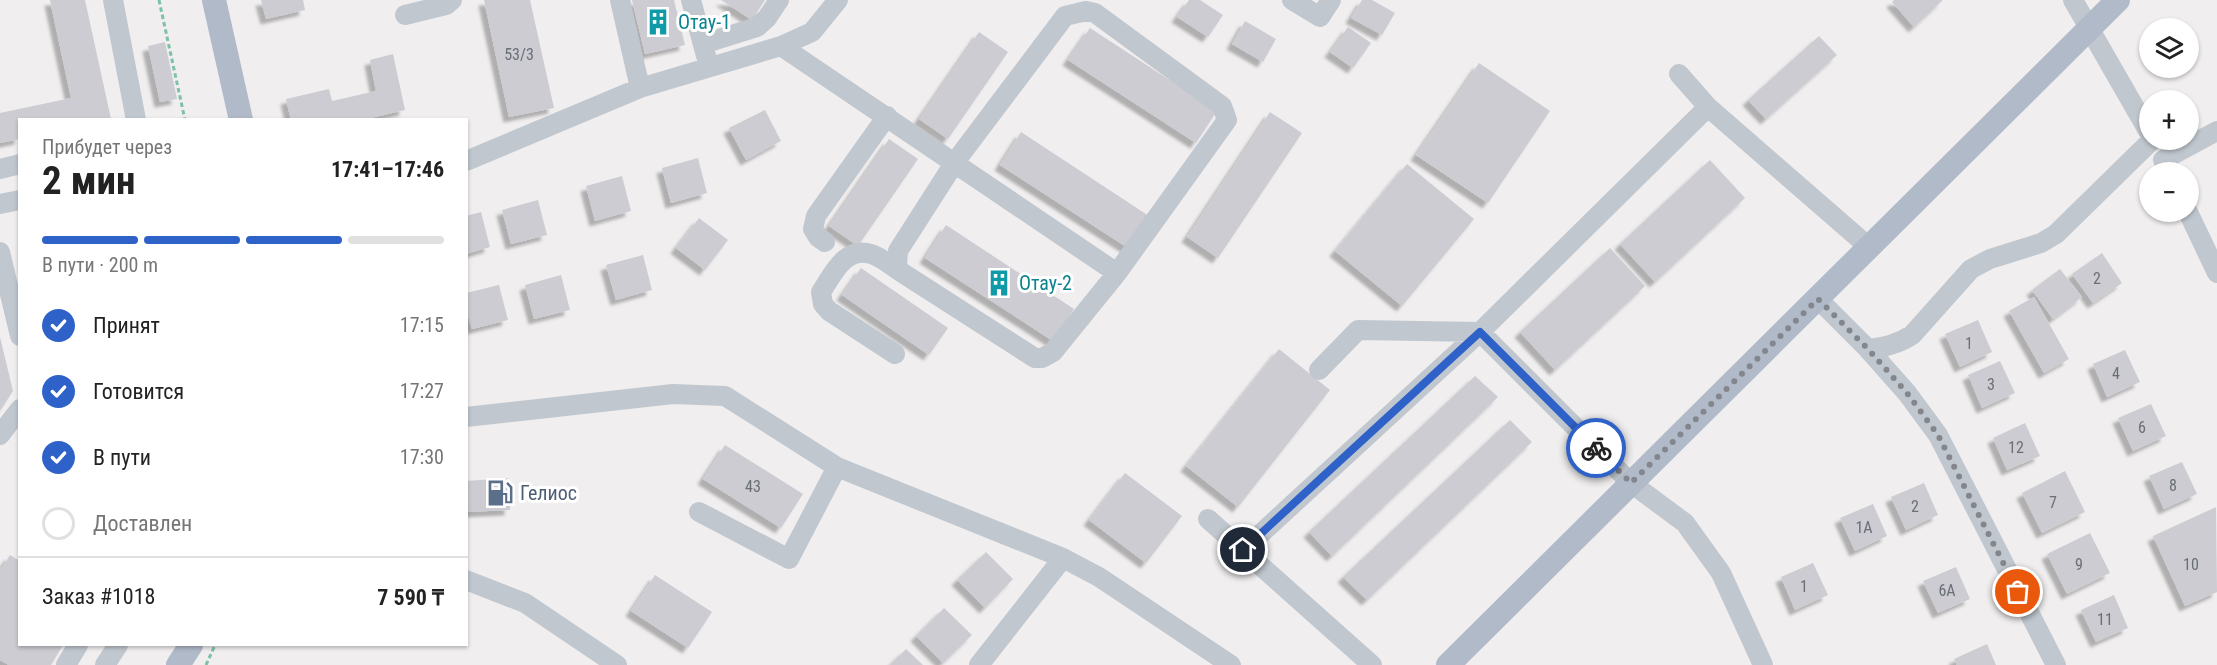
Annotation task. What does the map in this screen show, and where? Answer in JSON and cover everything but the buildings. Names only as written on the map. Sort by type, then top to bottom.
[{"type":"main road","points":[[214,0],[242,118]]},
{"type":"main road","points":[[1449,665],[2118,0]]},
{"type":"main road","points":[[178,665],[190,646]]},
{"type":"street","points":[[113,0],[136,118]]},
{"type":"street","points":[[405,15],[446,6],[452,0]]},
{"type":"street","points":[[620,0],[640,88]]},
{"type":"street","points":[[703,44],[757,27],[780,0]]},
{"type":"street","points":[[468,160],[640,88],[781,46],[812,32],[838,0]]},
{"type":"street","points":[[1292,0],[1320,17],[1331,0]]},
{"type":"street","points":[[2073,0],[2139,115]]},
{"type":"street","points":[[691,1],[709,67]]},
{"type":"street","points":[[895,354],[829,311],[823,304],[821,292],[844,258],[856,254],[871,254],[1035,358],[1042,357],[1053,352],[1117,273],[1227,120],[1222,106],[1095,13],[1086,11],[1065,16],[956,162],[898,251],[897,266],[901,272]]},
{"type":"street","points":[[781,46],[956,162],[1117,273]]},
{"type":"street","points":[[1679,74],[1708,108],[1870,248]]},
{"type":"street","points":[[1243,550],[1480,332],[1708,108]]},
{"type":"street","points":[[825,242],[813,229],[816,216],[887,116]]},
{"type":"street","points":[[2173,162],[2217,131]]},
{"type":"street","points":[[1868,349],[1895,344],[1912,335],[1971,269],[1990,259],[2041,243],[2056,234],[2143,150]]},
{"type":"street","points":[[0,169],[18,164]]},
{"type":"street","points":[[0,204],[18,200]]},
{"type":"street","points":[[2193,222],[2217,273]]},
{"type":"street","points":[[0,252],[18,328]]},
{"type":"street","points":[[1818,299],[1868,349],[1907,393],[1938,435],[2056,665]]},
{"type":"street","points":[[1319,370],[1358,330],[1480,332],[1631,483],[1685,523],[1721,573],[1763,665]]},
{"type":"street","points":[[468,417],[673,394],[724,396],[837,467],[1063,558],[1099,577],[1231,665]]},
{"type":"street","points":[[0,435],[18,412]]},
{"type":"street","points":[[699,512],[789,559],[837,467]]},
{"type":"street","points":[[1208,519],[1372,665]]},
{"type":"street","points":[[979,665],[1063,558]]},
{"type":"street","points":[[468,581],[525,603],[617,665]]},
{"type":"street","points":[[66,665],[77,646]]},
{"type":"street","points":[[105,665],[117,646]]},
{"type":"path","points":[[159,0],[185,118]]},
{"type":"path","points":[[206,665],[215,646]]},
{"type":"way so far","points":[[1596,448],[1631,483],[1818,299],[1868,349],[1907,393],[1938,435],[2018,592]]},
{"type":"place","name":"Отау-1","points":[[658,22]]},
{"type":"place","name":"Отау-2","points":[[999,283]]},
{"type":"place","name":"Гелиос","points":[[500,493]]},
{"type":"route","points":[[1243,550],[1480,332],[1596,448]]}]
